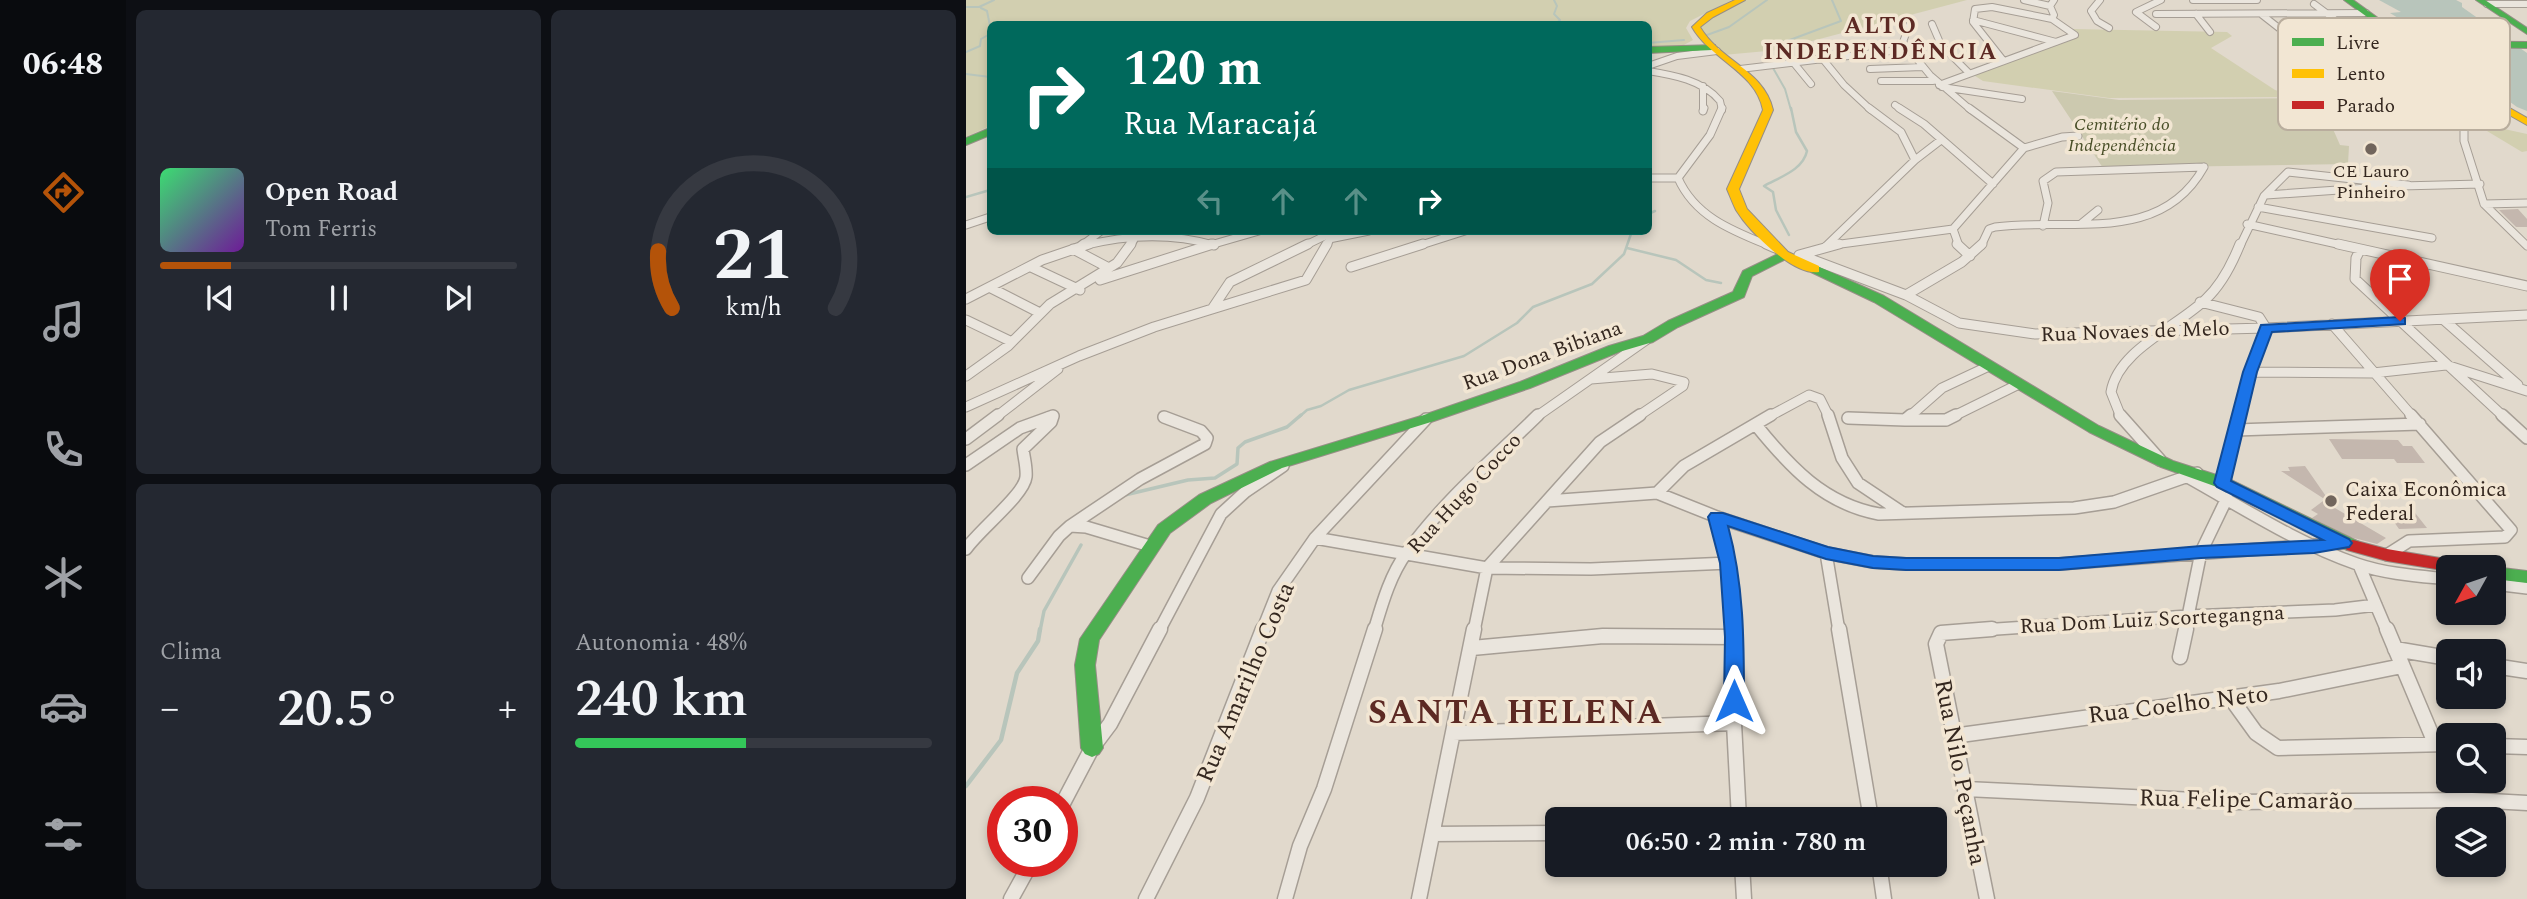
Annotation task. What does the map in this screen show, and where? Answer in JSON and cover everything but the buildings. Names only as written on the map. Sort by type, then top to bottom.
[{"type":"street","points":[[1741,0],[1710,15],[1696,27],[1696,32],[1740,69],[1768,102],[1768,110],[1733,189],[1742,210],[1787,254],[1879,299],[2094,429],[2343,543],[2387,555],[2436,563]]},
{"type":"street","points":[[2024,0],[2052,3],[2052,19]]},
{"type":"street","points":[[2100,0],[2091,11],[2097,21],[2109,28]]},
{"type":"street","points":[[2156,27],[2136,12],[2161,0]]},
{"type":"street","points":[[2193,0],[2257,0]]},
{"type":"street","points":[[2244,0],[2278,27]]},
{"type":"street","points":[[2348,0],[2374,18]]},
{"type":"street","points":[[2490,1],[2527,4]]},
{"type":"street","points":[[2490,1],[2511,4]]},
{"type":"street","points":[[2490,1],[2505,18]]},
{"type":"street","points":[[2314,4],[2332,18]]},
{"type":"street","points":[[1938,85],[2075,35],[2052,19],[1982,7],[1975,9],[1973,20],[1983,38],[2003,60]]},
{"type":"street","points":[[2156,14],[2366,13]]},
{"type":"street","points":[[2196,14],[2210,32]]},
{"type":"street","points":[[1911,20],[1902,38],[1907,49],[1922,67],[1957,102],[1991,122],[2024,148]]},
{"type":"street","points":[[1973,20],[2056,42]]},
{"type":"street","points":[[1932,24],[1941,45],[1969,73]]},
{"type":"street","points":[[2510,24],[2525,41]]},
{"type":"street","points":[[1813,47],[1866,107],[1898,126],[1910,144],[1915,160]]},
{"type":"street","points":[[1652,50],[1715,49]]},
{"type":"street","points":[[1652,67],[1678,56],[1715,49]]},
{"type":"street","points":[[1740,69],[1907,49]]},
{"type":"street","points":[[1793,62],[1811,84]]},
{"type":"street","points":[[1870,69],[1922,67]]},
{"type":"street","points":[[1652,70],[1703,86],[1715,94],[1722,109],[1714,127],[1678,178],[1652,178]]},
{"type":"street","points":[[1881,81],[1938,85],[2022,100]]},
{"type":"street","points":[[1703,86],[1703,111]]},
{"type":"street","points":[[1895,105],[1924,124],[1993,184]]},
{"type":"street","points":[[2510,112],[2527,122]]},
{"type":"street","points":[[2464,130],[2464,141],[2480,184],[2484,204],[2527,246]]},
{"type":"street","points":[[966,142],[987,132]]},
{"type":"street","points":[[1787,254],[1952,229],[2024,148],[2063,137],[2078,136]]},
{"type":"street","points":[[1826,246],[1915,160],[1941,140]]},
{"type":"street","points":[[1906,295],[1921,283],[1970,256],[1980,247],[1989,229],[2000,226],[2043,226],[2129,219],[2158,213],[2173,205],[2194,186],[2204,167],[2069,170],[2051,174],[2043,181],[2048,203],[2043,226]]},
{"type":"street","points":[[2164,462],[2128,426],[2113,404],[2112,384],[2134,353],[2169,329],[2218,286],[2246,224],[2266,195],[2288,172],[2408,185]]},
{"type":"street","name":"Rua Novaes de Melo","points":[[1678,178],[1688,199],[1704,213],[1731,229],[1787,254],[1906,295],[1959,323],[1987,329],[2035,334],[2266,328],[2527,315]]},
{"type":"street","points":[[2266,195],[2408,185],[2480,184]]},
{"type":"street","points":[[2484,204],[2527,203]]},
{"type":"street","points":[[2258,207],[2432,238]]},
{"type":"street","points":[[2082,223],[2098,210]]},
{"type":"street","points":[[966,225],[987,218]]},
{"type":"street","points":[[2246,224],[2527,286]]},
{"type":"street","points":[[1952,229],[1956,243],[1970,256]]},
{"type":"street","points":[[1076,248],[1095,235]]},
{"type":"street","points":[[1031,267],[1084,287],[1144,264],[1246,235]]},
{"type":"street","points":[[1212,309],[1230,282],[1332,235]]},
{"type":"street","points":[[966,407],[1154,327],[1306,280],[1333,235]]},
{"type":"street","points":[[1351,267],[1452,235]]},
{"type":"street","points":[[966,299],[1056,253],[1076,248],[1135,238],[1186,237],[1213,245]]},
{"type":"street","points":[[967,374],[1012,342],[1040,313],[1084,287],[1109,268],[1135,238]]},
{"type":"street","points":[[1076,248],[1109,268]]},
{"type":"street","points":[[2360,250],[2356,258],[2355,279],[2527,438]]},
{"type":"street","name":"Rua Dona Bibiana","points":[[1092,748],[1085,666],[1090,639],[1120,597],[1150,546],[1164,529],[1205,499],[1232,484],[1292,460],[1426,419],[1525,385],[1614,349],[1648,339],[1673,324],[1726,302],[1738,294],[1747,274],[1787,254]]},
{"type":"street","points":[[991,288],[1040,313]]},
{"type":"street","points":[[2180,657],[2201,552],[2225,491],[2250,372],[2266,328],[2259,317],[2200,302]]},
{"type":"street","points":[[966,320],[1012,342]]},
{"type":"street","points":[[2444,320],[2525,390]]},
{"type":"street","points":[[2332,324],[2507,524],[2510,533],[2505,537],[2409,541],[2387,555]]},
{"type":"street","name":"Rua Hugo Cocco","points":[[1285,899],[1300,846],[1324,789],[1387,590],[1406,553],[1461,490],[1540,413],[1648,339]]},
{"type":"street","points":[[966,439],[995,415],[1037,389],[1062,365]]},
{"type":"street","points":[[2250,372],[2374,373],[2446,365],[2525,390]]},
{"type":"street","points":[[1905,420],[1942,388],[1989,366]]},
{"type":"street","points":[[1419,899],[1487,568],[1600,442],[1683,386],[1684,382],[1677,378],[1654,375],[1591,379]]},
{"type":"street","points":[[1848,418],[1945,420],[2019,384]]},
{"type":"street","points":[[1657,493],[1684,466],[1809,395],[1820,399],[1834,426],[1842,458],[1858,483],[1903,513]]},
{"type":"street","points":[[966,465],[1016,432],[1045,417],[1053,416],[1051,422],[1023,449],[1026,477],[1021,491],[977,533],[966,549]]},
{"type":"street","points":[[1028,578],[1059,536],[1070,526],[1140,479],[1205,444],[1207,438],[1201,431],[1164,417]]},
{"type":"street","name":"Rua Amarilho Costa","points":[[1146,899],[1197,797],[1278,591],[1315,538],[1426,419]]},
{"type":"street","points":[[2236,430],[2420,424]]},
{"type":"street","points":[[1756,425],[1790,467],[1841,504],[1861,513],[2074,508],[2114,502],[2192,475]]},
{"type":"street","points":[[2122,442],[2128,426]]},
{"type":"street","points":[[1072,786],[1092,748],[1110,724],[1221,514],[1266,476],[1292,460]]},
{"type":"street","points":[[2225,491],[2314,547],[2358,565],[2387,572],[2436,578]]},
{"type":"street","points":[[1547,501],[1657,493],[1717,517],[1826,553],[1873,562],[1906,564],[2059,564],[2343,543]]},
{"type":"street","points":[[1717,517],[1729,563],[1735,637],[1734,723],[1738,807]]},
{"type":"street","points":[[1070,526],[1086,527],[1150,546]]},
{"type":"street","points":[[1315,538],[1487,568],[1591,569],[1729,563]]},
{"type":"street","points":[[1826,553],[1869,807]]},
{"type":"street","points":[[2358,565],[2402,666],[2436,732]]},
{"type":"street","points":[[2506,578],[2527,580]]},
{"type":"street","points":[[2506,580],[2527,588]]},
{"type":"street","name":"Rua Dom Luiz Scortegangna","points":[[1936,645],[1937,637],[1953,631],[2335,610],[2376,605]]},
{"type":"street","points":[[1472,648],[1603,636],[1735,637]]},
{"type":"street","name":"Rua Nilo Peçanha","points":[[1936,645],[1987,899]]},
{"type":"street","points":[[2395,649],[2436,656]]},
{"type":"street","name":"Rua Coelho Neto","points":[[1953,736],[2278,691],[2402,666]]},
{"type":"street","points":[[2506,668],[2527,671]]},
{"type":"street","points":[[2230,697],[2257,736],[2266,744],[2278,748],[2436,744]]},
{"type":"street","points":[[1453,733],[1734,723]]},
{"type":"street","points":[[2506,746],[2527,747]]},
{"type":"street","name":"Rua Felipe Camarão","points":[[1966,789],[2237,802],[2472,800],[2527,803]]},
{"type":"street","points":[[1433,834],[1545,833]]},
{"type":"street","points":[[1011,899],[1023,877]]},
{"type":"street","points":[[1743,877],[1744,899]]},
{"type":"street","points":[[1881,877],[1884,899]]},
{"type":"shaded area","points":[[966,0],[1732,0],[1690,21],[1686,28],[1693,40],[1682,46],[1652,47],[1652,21],[987,21],[987,127],[966,137]]},
{"type":"shaded area","points":[[1744,0],[1967,0],[1778,50],[1723,55],[1701,36],[1698,25],[1711,15]]},
{"type":"shaded area","points":[[2379,0],[2456,0],[2478,18],[2398,18],[2390,13],[2401,12]]},
{"type":"shaded area","points":[[2072,29],[2227,32],[2232,36],[2211,48],[2278,91],[2278,97],[2109,98],[1983,81],[1972,74],[2076,36]]},
{"type":"shaded area","points":[[2510,41],[2527,53],[2527,111],[2510,102]]},
{"type":"shaded area","points":[[2485,130],[2509,130],[2527,134],[2527,151],[2522,152]]},
{"type":"green space","name":"Cemitério do Independência","points":[[2052,91],[2119,100],[2278,98],[2278,130],[2333,130],[2340,145],[2349,146],[2348,164],[2103,168]]},
{"type":"waterway","points":[[966,7],[979,7],[994,0]]},
{"type":"waterway","points":[[1554,0],[1557,6],[1554,14],[1559,21]]},
{"type":"waterway","points":[[1707,35],[1729,27],[1767,0]]},
{"type":"waterway","points":[[1769,63],[1767,60],[1772,56],[1767,47],[1769,44],[1787,41],[1841,21],[1832,0]]},
{"type":"waterway","points":[[981,8],[987,11],[989,21]]},
{"type":"waterway","points":[[966,52],[980,46],[981,39],[987,36]]},
{"type":"waterway","points":[[1652,43],[1684,40]]},
{"type":"waterway","points":[[1773,68],[1785,89],[1791,110]]},
{"type":"waterway","points":[[966,74],[987,77]]},
{"type":"waterway","points":[[1789,235],[1776,210],[1773,192],[1764,186],[1796,168],[1805,158],[1807,151],[1796,132],[1791,108]]},
{"type":"waterway","points":[[966,197],[987,191]]},
{"type":"waterway","points":[[1299,417],[1307,410],[1321,406],[1349,390],[1464,356],[1517,323],[1533,307],[1592,284],[1624,254],[1631,235]]},
{"type":"waterway","points":[[1627,248],[1676,260],[1706,280],[1721,283]]},
{"type":"waterway","points":[[1125,495],[1188,480],[1215,478],[1237,464],[1238,448],[1245,442],[1287,427],[1301,415]]},
{"type":"waterway","points":[[1040,631],[1044,611],[1081,545]]},
{"type":"waterway","points":[[966,786],[1001,740],[1017,673],[1038,641],[1040,629]]},
{"type":"traffic: fast","points":[[2348,0],[2373,18]]},
{"type":"traffic: fast","points":[[2480,0],[2506,18]]},
{"type":"traffic: fast","points":[[2510,20],[2527,32]]},
{"type":"traffic: fast","points":[[2510,45],[2527,45]]},
{"type":"traffic: fast","points":[[1652,50],[1712,47]]},
{"type":"traffic: fast","points":[[966,142],[987,132]]},
{"type":"traffic: fast","points":[[1092,748],[1085,665],[1090,639],[1164,529],[1205,499],[1276,465],[1426,419],[1525,385],[1614,349],[1648,339],[1673,324],[1739,294],[1747,274],[1784,255]]},
{"type":"traffic: fast","points":[[1815,269],[1879,299],[2094,429],[2167,464],[2223,483],[2353,546]]},
{"type":"traffic: fast","points":[[2506,574],[2527,577]]},
{"type":"traffic: slow","points":[[1741,0],[1710,15],[1696,27],[1712,48],[1758,86],[1765,97],[1768,110],[1733,189],[1742,210],[1784,255],[1815,269]]},
{"type":"traffic: slow","points":[[2510,112],[2527,122]]},
{"type":"traffic: jam","points":[[2353,546],[2436,563]]},
{"type":"place","name":"CE Lauro Pinheiro","points":[[2371,149]]},
{"type":"place","name":"Caixa Econômica Federal","points":[[2331,501]]},
{"type":"district","name":"ALTO INDEPENDÊNCIA","points":[[1881,38]]},
{"type":"district","name":"SANTA HELENA","points":[[1516,711]]},
{"type":"route","points":[[1734,701],[1735,637],[1729,563],[1717,517],[1826,553],[1873,562],[1906,564],[2059,564],[2343,543],[2223,483],[2250,372],[2266,328],[2400,321]]}]
